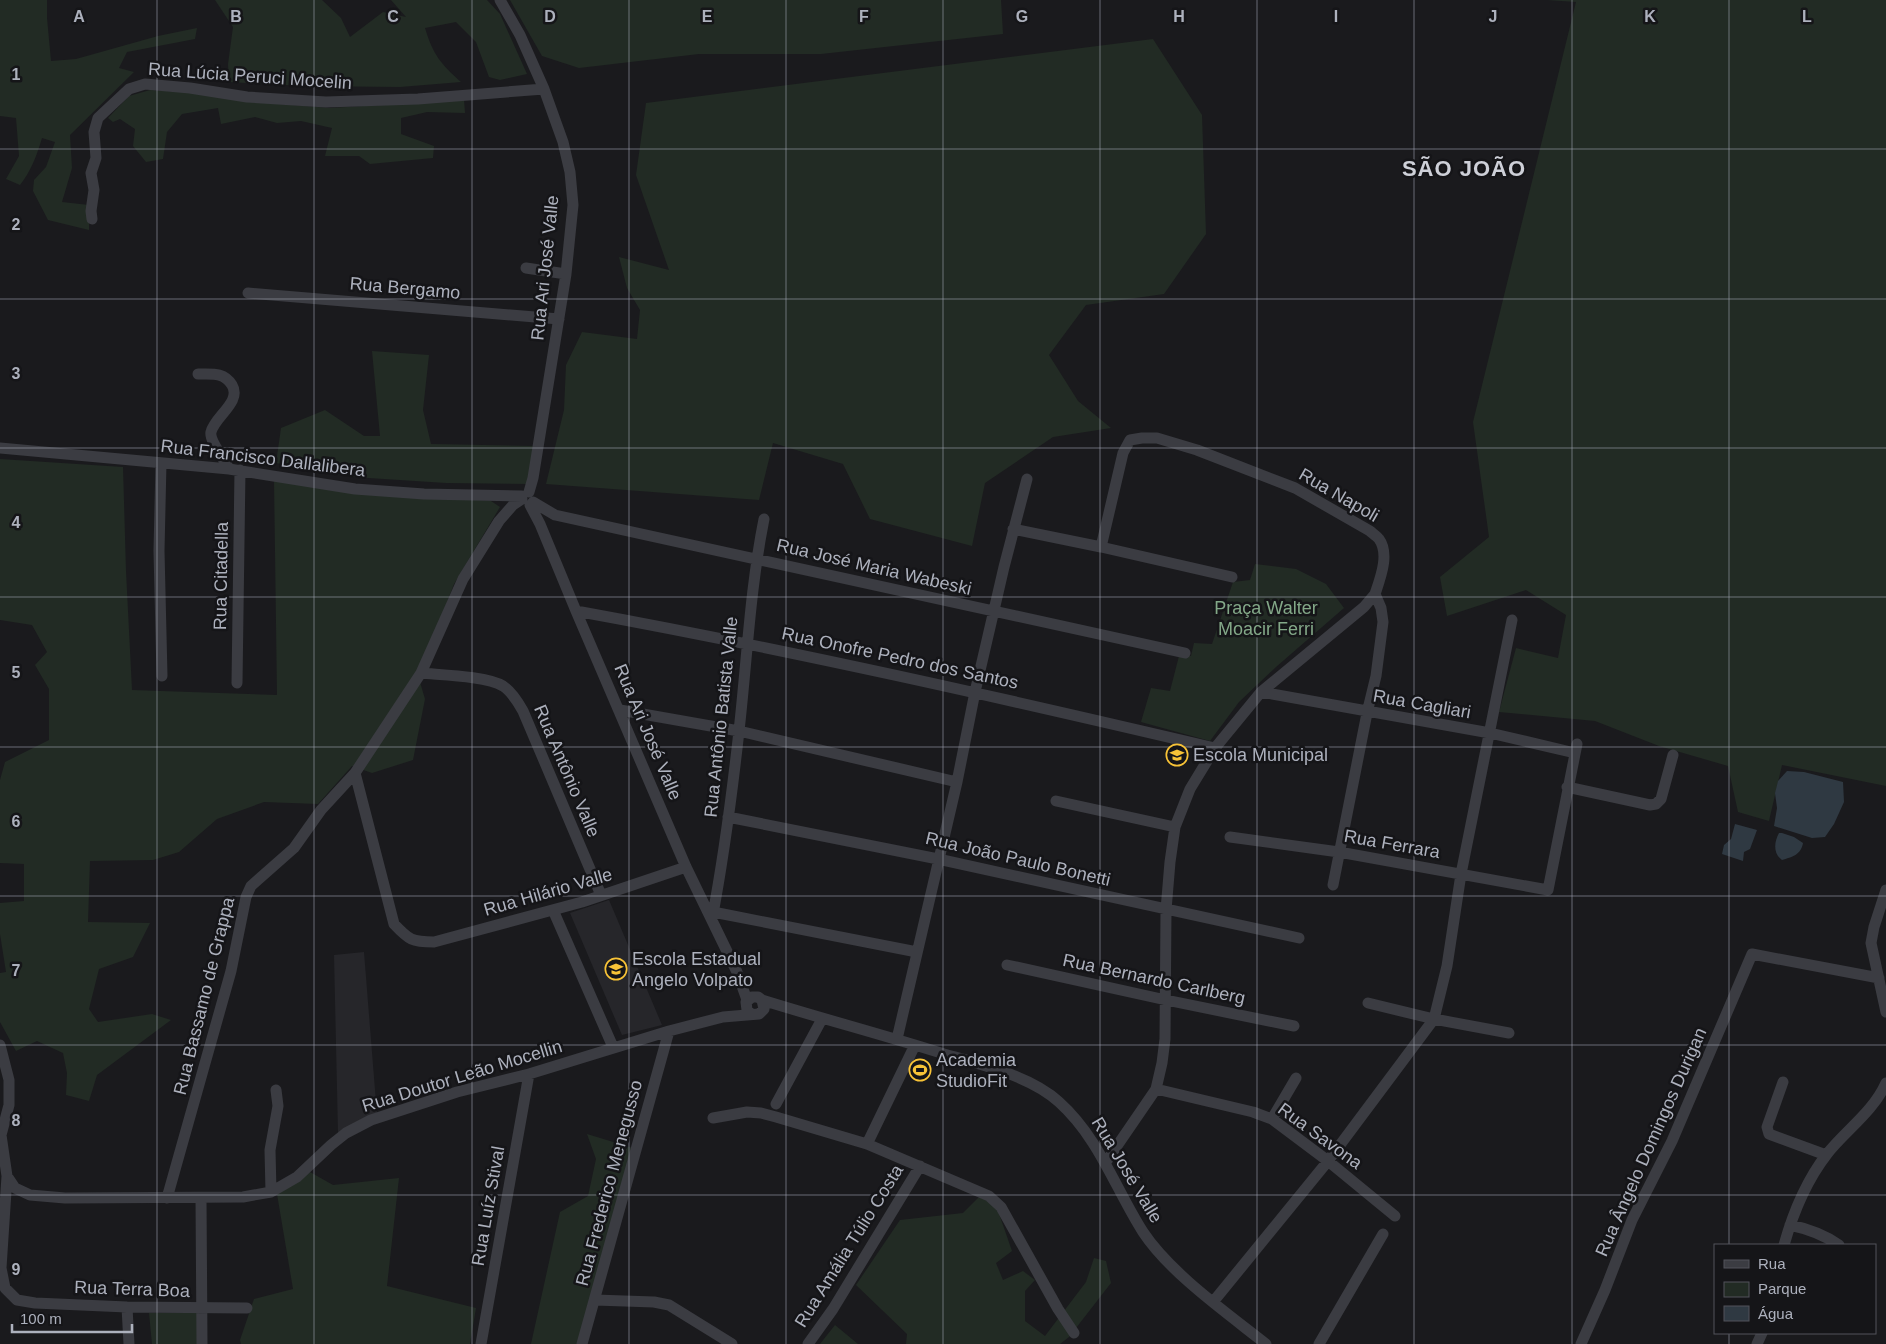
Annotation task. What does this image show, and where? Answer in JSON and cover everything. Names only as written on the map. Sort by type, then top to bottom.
[{"type":"street","name":"Rua Ari José Valle","points":[[500,0],[520,35],[544,89],[563,142],[570,172],[572,205],[566,274],[534,478],[522,499],[540,524],[686,867],[713,915],[737,972],[754,1004]]},
{"type":"street","name":"Rua Lúcia Peruci Mocelin","points":[[92,219],[91,211],[94,190],[91,173],[96,158],[94,132],[98,118],[129,89],[145,84],[190,88],[247,97],[326,102],[418,99],[544,89]]},
{"type":"street","points":[[526,268],[566,274]]},
{"type":"street","name":"Rua Bergamo","points":[[248,293],[559,319]]},
{"type":"street","points":[[198,374],[219,374],[228,380],[234,389],[234,399],[211,431],[211,439],[235,470]]},
{"type":"street","name":"Rua Napoli","points":[[1101,547],[1122,453],[1130,440],[1157,438],[1197,450],[1295,488],[1370,531],[1379,538],[1383,548],[1383,568],[1375,594]]},
{"type":"street","name":"Rua Francisco Dallalibera","points":[[0,448],[235,470],[355,489],[522,499]]},
{"type":"street","points":[[160,463],[162,676]]},
{"type":"street","name":"Rua Citadella","points":[[235,470],[237,683]]},
{"type":"street","points":[[897,1040],[957,782],[993,612],[1027,479]]},
{"type":"street","name":"Rua José Maria Wabeski","points":[[522,499],[555,515],[1185,653]]},
{"type":"street","name":"Rua Bassamo de Grappa","points":[[167,1198],[215,1031],[231,971],[246,897],[251,886],[294,848],[321,810],[355,773],[420,673],[463,579],[499,521],[522,499]]},
{"type":"street","points":[[540,524],[545,519],[555,515]]},
{"type":"street","name":"Rua Antônio Batista Valle","points":[[713,915],[739,731],[756,559],[764,520]]},
{"type":"street","points":[[1013,529],[1232,577]]},
{"type":"street","points":[[1106,1162],[1156,1089],[1162,1063],[1165,1040],[1166,910],[1170,862],[1175,827],[1190,789],[1214,748],[1261,692],[1364,607],[1375,594],[1381,608],[1383,622],[1376,676],[1367,712],[1333,885]]},
{"type":"street","name":"Rua Onofre Pedro dos Santos","points":[[576,611],[747,643],[975,692],[1214,748]]},
{"type":"street","points":[[1213,1302],[1328,1161],[1434,1019],[1447,966],[1461,874],[1512,620]]},
{"type":"street","name":"Rua Antônio Valle","points":[[420,673],[482,680],[502,686],[514,697],[523,711],[601,895]]},
{"type":"street","name":"Rua Cagliari","points":[[1261,692],[1576,748],[1568,787]]},
{"type":"street","points":[[620,710],[739,731],[957,782]]},
{"type":"street","points":[[1568,787],[1650,805],[1656,804],[1661,800],[1673,755]]},
{"type":"street","name":"Rua Hilário Valle","points":[[355,773],[394,924],[403,934],[417,942],[434,942],[553,910],[686,867]]},
{"type":"street","name":"Rua Ferrara","points":[[1230,837],[1339,852],[1548,890],[1568,787]]},
{"type":"street","points":[[1056,801],[1175,827]]},
{"type":"street","name":"Rua João Paulo Bonetti","points":[[728,817],[938,859],[1299,938]]},
{"type":"street","points":[[1886,890],[1871,943],[1886,1012]]},
{"type":"street","points":[[553,910],[613,1047]]},
{"type":"street","points":[[713,915],[917,952]]},
{"type":"street","name":"Rua Ângelo Domingos Durigan","points":[[1581,1344],[1605,1290],[1632,1220],[1672,1141],[1752,954],[1879,978]]},
{"type":"street","name":"Rua Bernardo Carlberg","points":[[1007,965],[1294,1026]]},
{"type":"street","points":[[1368,1003],[1509,1034]]},
{"type":"street","name":"Rua Doutor Leão Mocellin","points":[[6,1176],[15,1188],[30,1195],[65,1198],[243,1197],[271,1192],[297,1177],[346,1133],[371,1120],[457,1092],[528,1074],[613,1047],[723,1017],[754,1004]]},
{"type":"street","name":"Rua José Valle","points":[[754,1004],[792,1010],[1003,1071],[1035,1086],[1058,1101],[1076,1120],[1106,1162],[1143,1231],[1158,1251],[1213,1302],[1266,1344]]},
{"type":"street","points":[[776,1104],[822,1019]]},
{"type":"street","name":"Rua Frederico Menegusso","points":[[582,1344],[669,1031]]},
{"type":"street","points":[[0,1045],[9,1080],[9,1105],[0,1135],[6,1176],[5,1204]]},
{"type":"street","points":[[867,1144],[915,1045]]},
{"type":"street","name":"Rua Luíz Stival","points":[[481,1344],[528,1074]]},
{"type":"street","points":[[1272,1119],[1296,1078]]},
{"type":"street","points":[[1783,1082],[1767,1127],[1769,1134],[1826,1155]]},
{"type":"street","points":[[1784,1244],[1807,1184],[1826,1155],[1870,1109],[1881,1094],[1886,1083]]},
{"type":"street","name":"Rua Savona","points":[[1156,1089],[1253,1112],[1272,1119],[1328,1161],[1395,1216]]},
{"type":"street","points":[[271,1192],[270,1150],[278,1106],[276,1090]]},
{"type":"street","points":[[713,1118],[748,1112],[761,1113],[867,1144],[989,1196],[1001,1207],[1058,1309],[1074,1333]]},
{"type":"street","name":"Rua Amália Túlio Costa","points":[[808,1344],[833,1309],[920,1166]]},
{"type":"street","points":[[5,1204],[12,1198],[30,1195]]},
{"type":"street","points":[[202,1198],[202,1344]]},
{"type":"street","name":"Rua Terra Boa","points":[[5,1204],[1,1268],[5,1288],[17,1300],[35,1303],[127,1307],[247,1308]]},
{"type":"street","points":[[1790,1225],[1826,1236],[1838,1244]]},
{"type":"street","points":[[1319,1344],[1383,1234]]},
{"type":"street","points":[[595,1300],[654,1302],[669,1305],[732,1344]]},
{"type":"street","points":[[127,1307],[128,1344]]},
{"type":"shaded area","name":"Escola Estadual Angelo Volpato","points":[[609,900],[662,1025],[622,1035],[570,913]]},
{"type":"shaded area","points":[[364,952],[377,1115],[338,1133],[334,955]]},
{"type":"green space","points":[[0,0],[47,0],[51,61],[76,59],[158,36],[197,28],[195,39],[127,52],[119,68],[134,72],[70,135],[72,168],[62,202],[89,205],[89,230],[48,220],[33,191],[34,180],[46,167],[55,142],[42,138],[33,163],[20,185],[6,179],[19,156],[16,118],[0,116]]},
{"type":"green space","points":[[215,0],[322,0],[341,18],[350,37],[383,12],[406,17],[391,0],[487,0],[500,14],[527,74],[500,80],[489,77],[476,42],[456,22],[425,28],[438,58],[461,82],[400,87],[304,86],[229,82],[228,64],[233,27]]},
{"type":"green space","points":[[510,0],[1001,0],[1003,34],[821,54],[699,54],[579,68],[542,56]]},
{"type":"green space","points":[[1547,0],[1886,0],[1886,786],[1782,765],[1769,821],[1738,812],[1728,766],[1659,746],[1595,721],[1499,712],[1516,648],[1558,658],[1566,615],[1526,590],[1447,616],[1440,577],[1489,537],[1473,422],[1576,2]]},
{"type":"green space","points":[[1153,39],[1202,115],[1206,234],[1164,294],[1086,305],[1049,355],[1078,401],[1111,428],[1053,437],[985,483],[972,546],[870,519],[843,464],[773,443],[759,500],[546,484],[564,410],[566,365],[582,332],[637,339],[640,310],[627,288],[619,257],[669,270],[636,175],[646,103]]},
{"type":"green space","points":[[150,90],[200,93],[253,102],[330,108],[464,100],[465,113],[427,112],[401,118],[401,134],[434,146],[433,158],[370,164],[359,156],[325,156],[332,128],[301,121],[277,123],[255,117],[221,124],[218,108],[182,114],[167,132],[163,159],[146,162],[133,146],[135,129],[120,119],[113,122],[108,118],[129,96]]},
{"type":"green space","points":[[372,351],[429,355],[423,410],[431,444],[534,446],[529,484],[446,483],[353,477],[276,463],[281,428],[325,410],[364,436],[380,436]]},
{"type":"green space","points":[[0,459],[123,467],[132,690],[277,695],[274,480],[397,494],[491,501],[500,507],[454,584],[432,641],[417,672],[425,699],[413,760],[372,773],[352,766],[318,804],[264,802],[217,819],[179,852],[153,860],[90,861],[88,922],[150,923],[133,957],[99,969],[89,1009],[98,1022],[152,1014],[171,1020],[97,1075],[89,1101],[66,1095],[67,1073],[63,1053],[37,1041],[16,1051],[0,1022],[0,973],[6,972],[0,934],[0,903],[24,901],[24,864],[0,863],[0,780],[5,762],[49,740],[49,689],[35,665],[47,652],[32,625],[0,620]]},
{"type":"green space","name":"Praça Walter Moacir Ferri","points":[[1255,564],[1296,569],[1326,584],[1344,608],[1239,702],[1210,741],[1141,722],[1151,688],[1170,691],[1179,656],[1191,656],[1194,643],[1212,644],[1233,582],[1250,580]]},
{"type":"green space","points":[[587,1134],[633,1148],[580,1344],[531,1344],[560,1212],[588,1196],[596,1159]]},
{"type":"green space","points":[[310,1172],[333,1185],[399,1178],[387,1286],[476,1308],[470,1344],[241,1344],[240,1340],[254,1299],[293,1289],[277,1194]]},
{"type":"green space","points":[[979,1197],[996,1205],[1012,1251],[996,1263],[1003,1280],[1023,1271],[1035,1280],[1025,1291],[1025,1321],[1045,1336],[1086,1282],[1094,1258],[1106,1261],[1111,1283],[1069,1337],[1060,1344],[906,1344],[907,1334],[856,1285],[900,1220],[963,1213]]},
{"type":"green space","points":[[149,1313],[199,1313],[199,1344],[152,1344]]},
{"type":"green space","points":[[835,1325],[858,1344],[820,1344]]},
{"type":"water","points":[[1787,771],[1804,772],[1843,782],[1844,802],[1834,824],[1825,837],[1812,838],[1774,826],[1777,808],[1775,793],[1778,781]]},
{"type":"water","points":[[1735,824],[1757,830],[1750,849],[1744,852],[1743,861],[1722,854],[1724,845],[1731,839]]},
{"type":"water","points":[[1779,833],[1794,837],[1803,843],[1798,853],[1782,860],[1777,855],[1775,848]]},
{"type":"place","name":"Escola Municipal","points":[[1177,755]]},
{"type":"place","name":"Escola Estadual Angelo Volpato","points":[[616,969]]},
{"type":"place","name":"Academia StudioFit","points":[[920,1070]]},
{"type":"district","name":"SÃO JOÃO","points":[[1464,168]]}]
